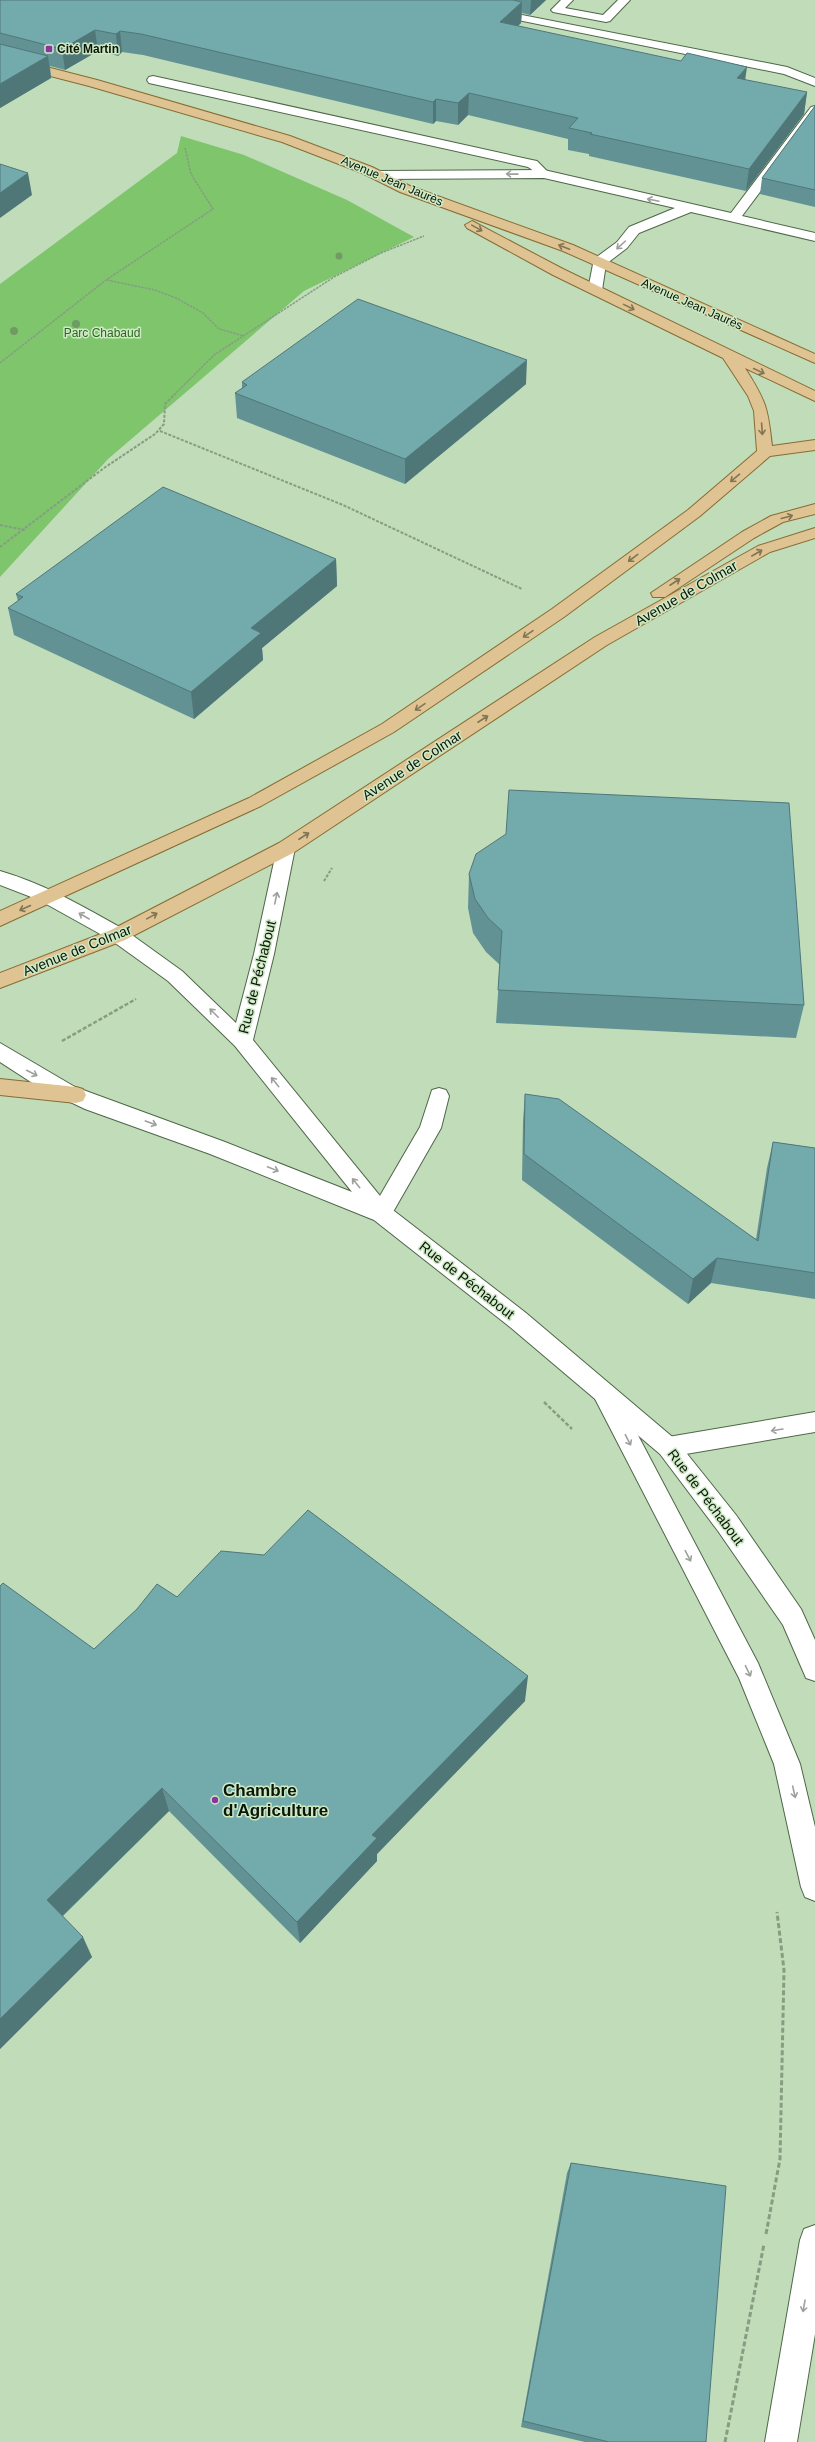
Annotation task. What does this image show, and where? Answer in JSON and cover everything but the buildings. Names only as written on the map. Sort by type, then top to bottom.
[{"type":"main road","name":"Avenue Jean Jaurès","points":[[0,59],[43,69],[232,122],[286,139],[377,175],[405,189],[600,262],[815,359]]},
{"type":"main road","points":[[405,189],[594,290],[815,397]]},
{"type":"main road","points":[[730,357],[755,396],[759,406],[765,452]]},
{"type":"main road","points":[[0,919],[255,802],[388,728],[558,614],[694,513],[765,452],[815,445]]},
{"type":"main road","points":[[601,641],[656,595],[748,535],[777,519],[815,509]]},
{"type":"main road","name":"Avenue de Colmar","points":[[0,981],[118,935],[286,848],[601,641],[764,549],[815,533]]},
{"type":"main road","points":[[0,1087],[76,1095]]},
{"type":"street","points":[[567,0],[557,10],[606,20],[624,0]]},
{"type":"street","points":[[484,11],[787,71],[815,82]]},
{"type":"street","points":[[153,80],[532,164],[544,174]]},
{"type":"street","points":[[734,218],[815,110]]},
{"type":"street","points":[[377,175],[544,174],[815,237]]},
{"type":"street","points":[[594,290],[600,262],[622,245],[634,230],[660,218],[691,208]]},
{"type":"street","name":"Rue de Péchabout","points":[[286,848],[264,954],[242,1041],[381,1213],[518,1320],[668,1447],[727,1523],[792,1617],[815,1669]]},
{"type":"street","points":[[0,878],[27,886],[51,896],[118,935],[175,976],[242,1041]]},
{"type":"street","points":[[0,1051],[19,1066],[76,1095],[243,1157],[381,1213],[430,1128],[439,1096]]},
{"type":"street","points":[[604,1393],[749,1672],[787,1764],[815,1887]]},
{"type":"street","points":[[668,1447],[815,1422]]},
{"type":"street","points":[[781,2442],[815,2240]]},
{"type":"path","points":[[0,363],[106,280],[213,210],[205,194],[192,181],[185,164],[184,148],[188,143]]},
{"type":"path","points":[[0,548],[26,530],[37,518],[98,473],[160,431],[165,421],[165,404],[214,355],[334,277],[381,253],[426,235]]},
{"type":"path","points":[[106,280],[149,288],[176,298],[203,313],[219,329],[244,336]]},
{"type":"path","points":[[160,431],[272,473],[446,552],[523,590]]},
{"type":"path","points":[[0,525],[26,530]]},
{"type":"path","points":[[540,1398],[574,1431]]},
{"type":"path","points":[[725,2442],[780,2160],[784,1970],[776,1908]]},
{"type":"green space","name":"Parc Chabaud","points":[[181,136],[244,155],[347,200],[414,237],[304,291],[108,459],[0,577],[0,284],[177,153]]},
{"type":"place","name":"Cité Martin","points":[[49,49]]},
{"type":"place","name":"Chambre d'Agriculture","points":[[215,1800]]}]
